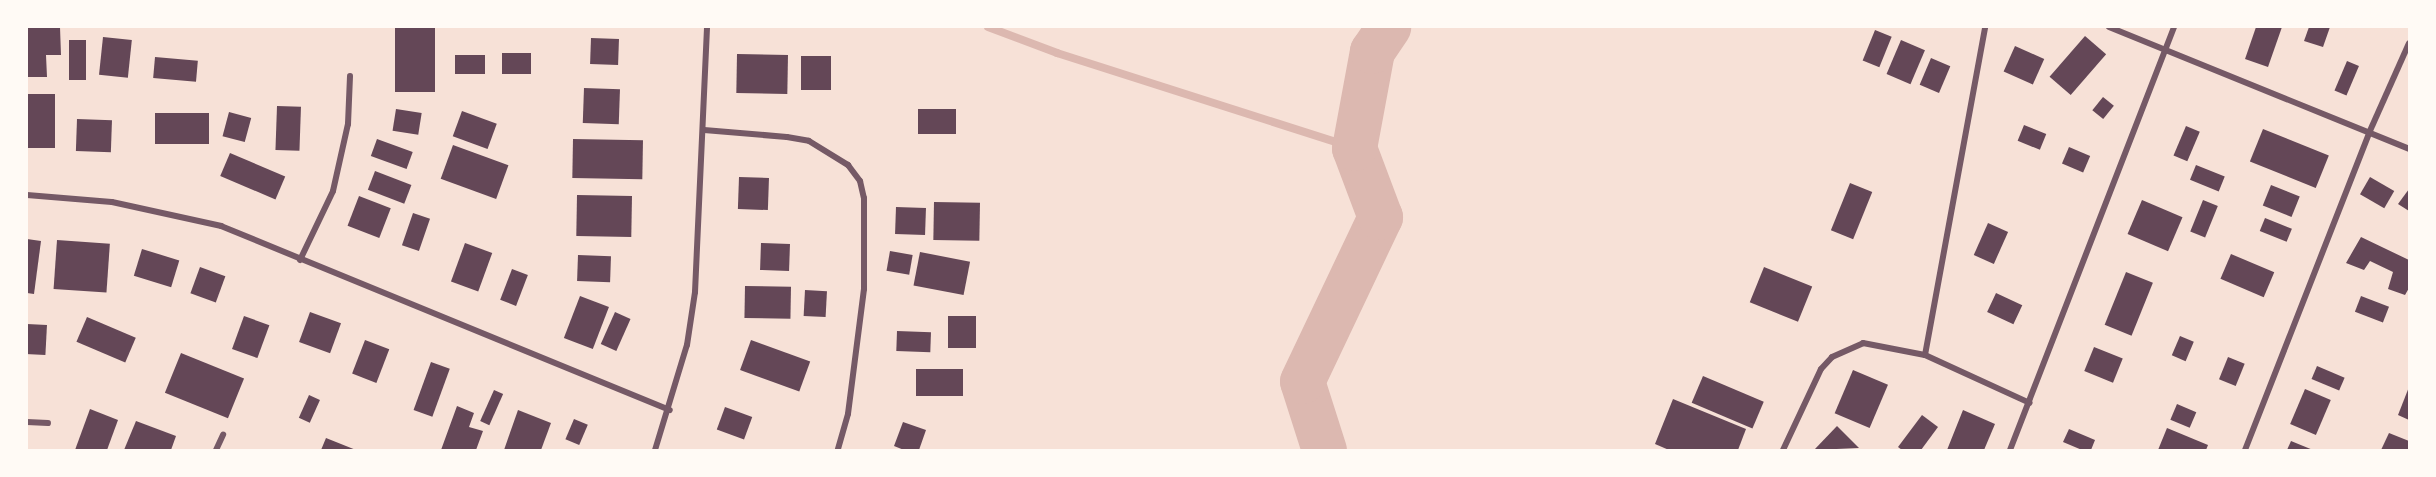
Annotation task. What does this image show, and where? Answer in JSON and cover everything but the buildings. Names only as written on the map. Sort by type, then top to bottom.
[{"type":"street","points":[[655,450],[670,410],[687,345],[695,292],[707,27]]},
{"type":"street","points":[[1925,355],[1985,27]]},
{"type":"street","points":[[2109,27],[2166,48],[2409,149]]},
{"type":"street","points":[[2010,450],[2174,27]]},
{"type":"street","points":[[2245,450],[2369,133],[2409,43]]},
{"type":"street","points":[[300,260],[333,191],[348,124],[350,76]]},
{"type":"street","points":[[704,129],[809,141],[848,165],[860,181],[864,198],[864,289],[848,414],[838,450]]},
{"type":"street","points":[[27,195],[112,202],[221,226],[670,410]]},
{"type":"street","points":[[1783,450],[1812,386],[1832,357],[1848,347],[1863,343],[1925,355],[2030,403]]},
{"type":"street","points":[[27,422],[48,423]]},
{"type":"street","points":[[216,450],[223,435]]},
{"type":"waterway","points":[[988,27],[1057,53],[1354,148]]},
{"type":"waterway","points":[[1324,450],[1302,381],[1380,217],[1354,148],[1372,51],[1388,27]]}]
